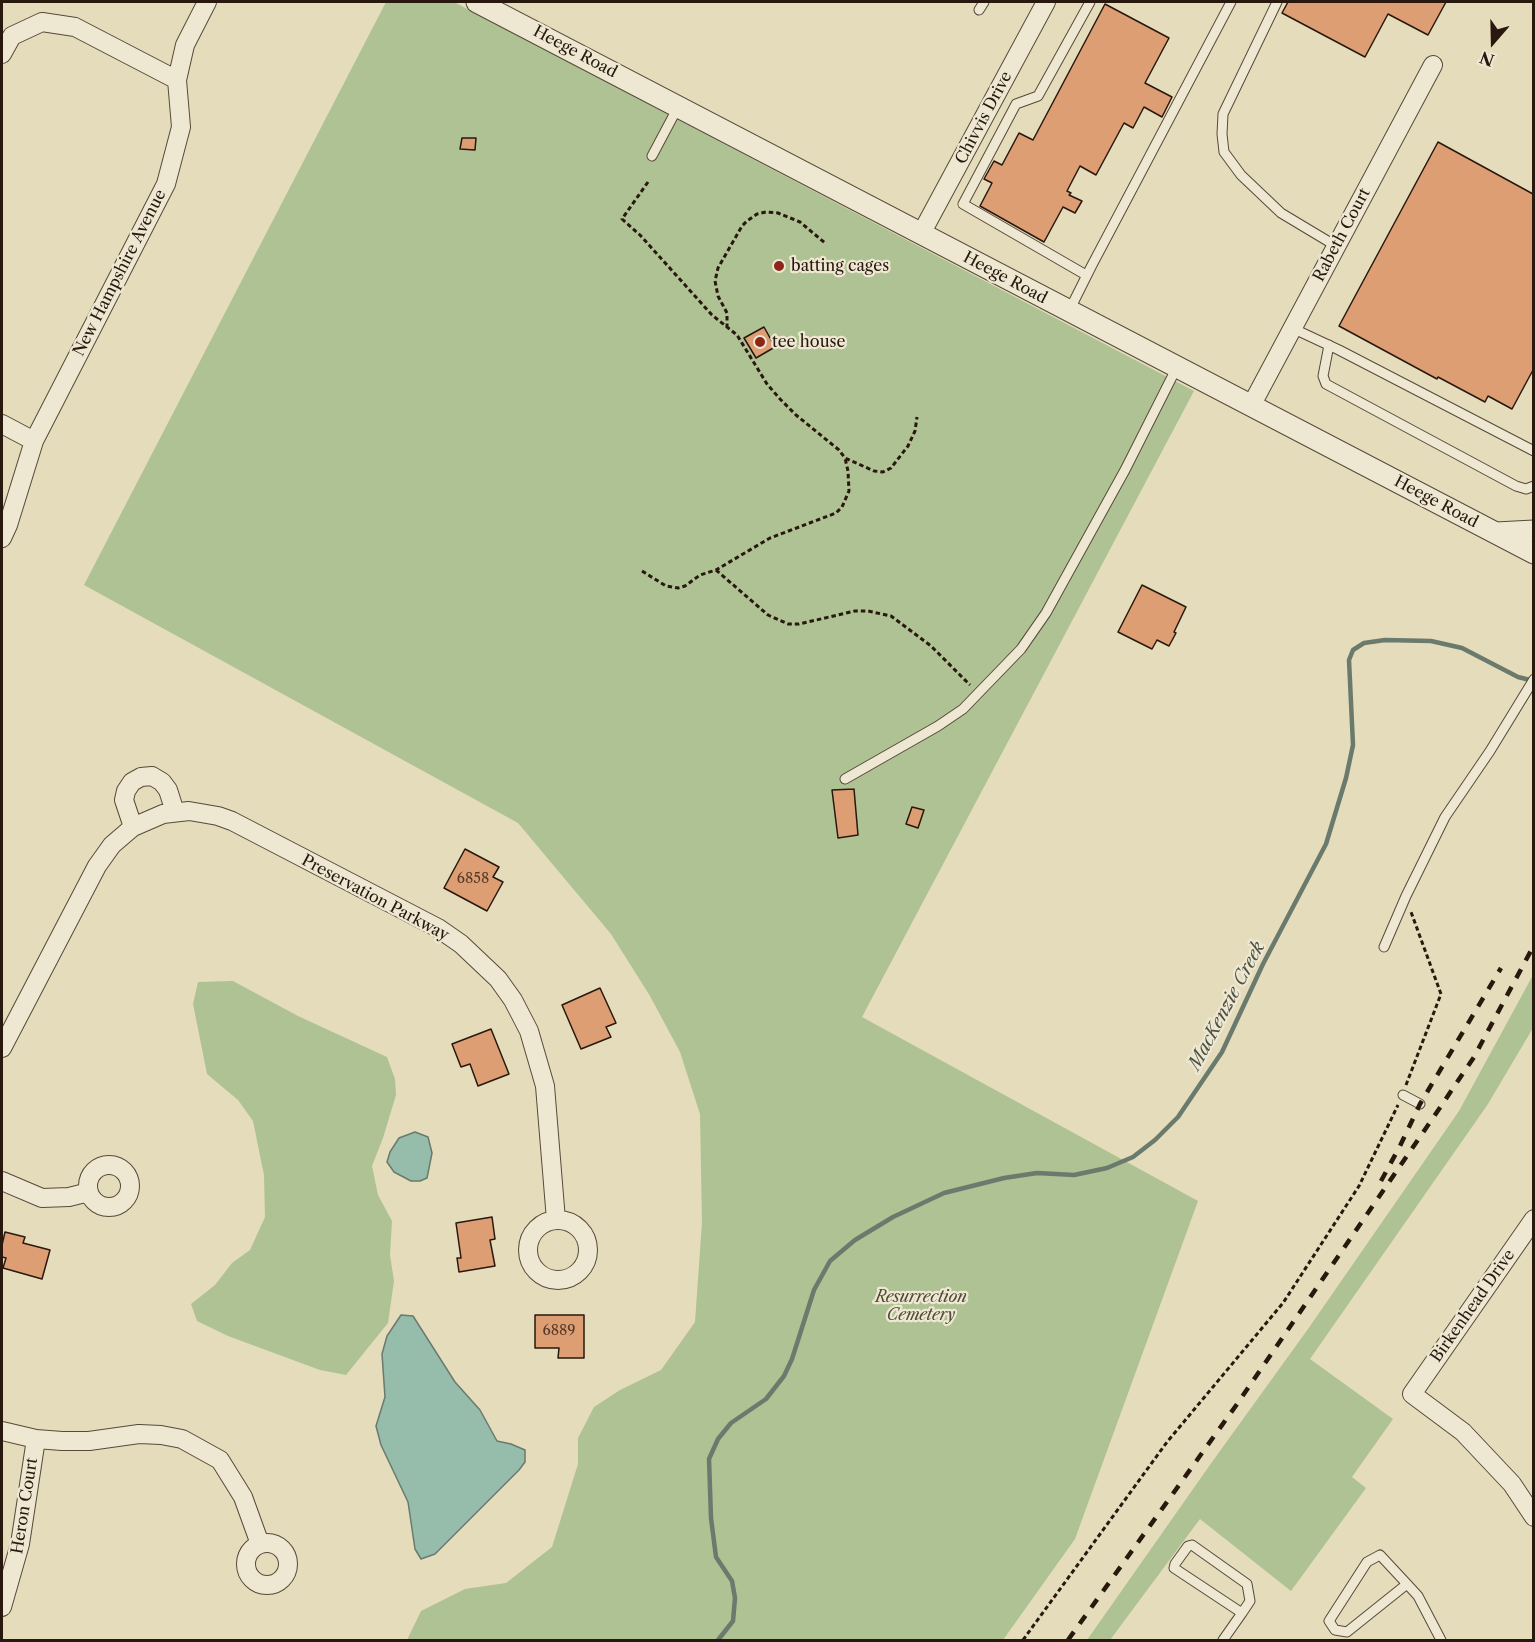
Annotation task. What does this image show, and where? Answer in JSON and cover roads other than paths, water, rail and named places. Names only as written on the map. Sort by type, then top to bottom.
[{"type":"street","name":"New Hampshire Avenue","points":[[2,538],[34,441],[166,183],[181,128],[177,80],[185,45],[207,2]]},
{"type":"street","name":"Heege Road","points":[[477,2],[1533,553]]},
{"type":"street","name":"Chivvis Drive","points":[[921,234],[1046,2]]},
{"type":"street","points":[[2,54],[12,36],[42,22],[75,27],[177,80]]},
{"type":"street","name":"Rabeth Court","points":[[1251,406],[1433,65]]},
{"type":"street","points":[[2,424],[34,441]]},
{"type":"street","points":[[1496,533],[1533,531]]},
{"type":"street","points":[[133,827],[124,800],[126,791],[132,782],[141,777],[152,777],[162,782],[168,790],[175,812]]},
{"type":"street","name":"Preservation Parkway","points":[[2,1048],[97,866],[112,845],[133,827],[153,817],[175,812],[203,813],[232,821],[438,928],[461,944],[498,979],[513,1000],[529,1031],[545,1086],[556,1220]]},
{"type":"street","points":[[2,1180],[42,1198],[69,1197],[89,1192]]},
{"type":"street","name":"Birkenhead Drive","points":[[1533,1219],[1412,1394],[1463,1432],[1512,1484],[1533,1517]]},
{"type":"street","points":[[2,1431],[36,1439],[89,1441],[139,1434],[182,1439],[220,1460],[243,1497],[260,1544]]},
{"type":"street","name":"Heron Court","points":[[2,1607],[20,1544],[36,1439]]},
{"type":"lane","points":[[1086,275],[963,204],[1016,104],[1038,96],[1090,2]]},
{"type":"lane","points":[[1069,311],[1231,2]]},
{"type":"lane","points":[[1277,2],[1223,114],[1224,152],[1241,175],[1281,213],[1336,246]]},
{"type":"lane","points":[[999,90],[1016,104]]},
{"type":"lane","points":[[652,156],[678,106]]},
{"type":"lane","points":[[1292,328],[1533,451]]},
{"type":"lane","points":[[1329,345],[1323,376],[1326,384],[1516,486],[1526,489],[1533,486]]},
{"type":"lane","points":[[845,779],[938,726],[963,709],[1021,649],[1046,613],[1125,470],[1177,368]]},
{"type":"lane","points":[[1384,947],[1445,817],[1490,751],[1533,679]]},
{"type":"lane","points":[[1402,1095],[1420,1104]]},
{"type":"lane","points":[[1223,1641],[1250,1600],[1246,1584],[1192,1545],[1188,1546],[1174,1564],[1174,1568],[1242,1612]]},
{"type":"lane","points":[[1407,1584],[1347,1632],[1335,1630],[1329,1621],[1366,1562],[1380,1555],[1407,1584],[1418,1596],[1441,1641]]},
{"type":"waterway","name":"MacKenzie Creek","points":[[718,1640],[733,1621],[735,1598],[732,1581],[716,1557],[711,1518],[709,1459],[718,1439],[731,1423],[766,1399],[784,1376],[792,1359],[814,1290],[830,1261],[855,1240],[893,1217],[944,1193],[1004,1178],[1037,1173],[1074,1175],[1107,1168],[1133,1157],[1155,1140],[1178,1117],[1222,1052],[1263,964],[1326,844],[1346,778],[1353,745],[1349,660],[1353,650],[1364,643],[1385,640],[1431,641],[1462,648],[1518,677],[1534,681]]},
{"type":"railway","points":[[1068,1640],[1235,1407],[1474,1057],[1534,945]]},
{"type":"railway","points":[[1381,1181],[1420,1104],[1501,968]]},
{"type":"place","name":"batting cages","points":[[779,266]]},
{"type":"place","name":"tee house","points":[[760,342]]},
{"type":"park label","name":"Resurrection Cemetery","points":[[921,1306]]}]
